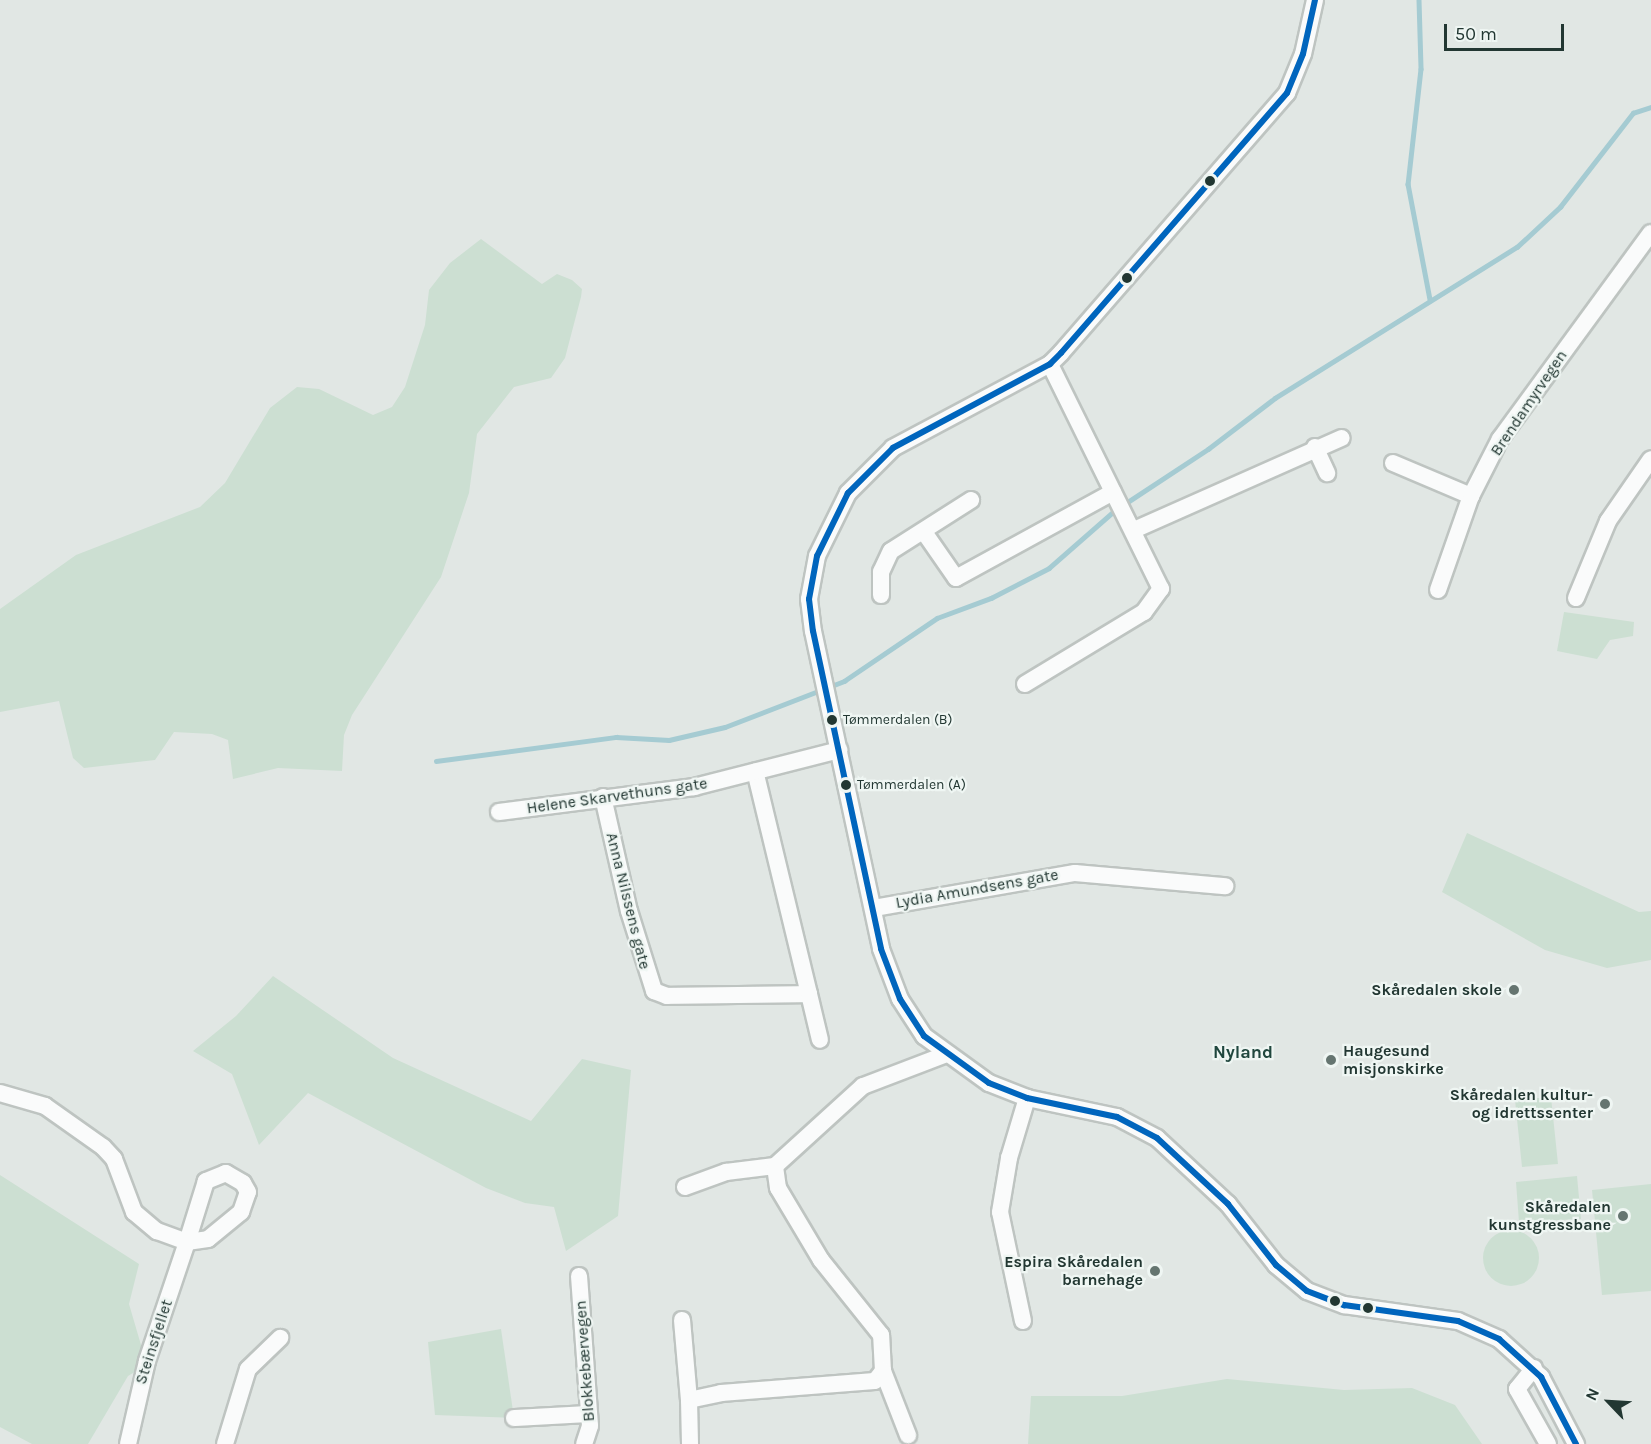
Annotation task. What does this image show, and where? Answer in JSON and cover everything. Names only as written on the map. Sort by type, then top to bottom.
[{"type":"street","points":[[1315,0],[1296,75],[1272,114],[1050,364],[893,448],[866,472],[834,515],[817,556],[809,598],[886,966],[900,999],[924,1036],[944,1055],[989,1083],[1027,1098],[1117,1118],[1157,1138],[1228,1204],[1276,1265],[1306,1291],[1344,1305],[1458,1321],[1499,1339],[1534,1368],[1579,1442]]},
{"type":"street","name":"Brendamyrvegen","points":[[1438,590],[1472,496],[1500,439],[1651,233]]},
{"type":"street","points":[[1025,684],[1157,601],[1161,584],[1050,364]]},
{"type":"street","points":[[1134,530],[1315,447],[1342,438]]},
{"type":"street","points":[[1315,447],[1327,473]]},
{"type":"street","points":[[1576,598],[1608,522],[1651,459]]},
{"type":"street","points":[[1393,463],[1472,496]]},
{"type":"street","points":[[924,532],[956,578],[1113,492]]},
{"type":"street","points":[[881,595],[881,572],[891,551],[907,537],[924,532],[971,500]]},
{"type":"street","name":"Helene Skarvethuns gate","points":[[500,812],[694,787],[839,750]]},
{"type":"street","points":[[754,771],[820,1040]]},
{"type":"street","name":"Anna Nilssens gate","points":[[603,797],[632,922],[654,991],[667,996],[809,994]]},
{"type":"street","name":"Lydia Amundsens gate","points":[[874,908],[1075,873],[1225,886]]},
{"type":"street","points":[[685,1187],[726,1172],[775,1166],[863,1086],[944,1055]]},
{"type":"street","name":"Steinsfjellet","points":[[0,1093],[45,1106],[103,1147],[114,1159],[134,1212],[157,1231],[187,1242],[147,1361],[128,1444]]},
{"type":"street","points":[[1023,1321],[1000,1212],[1009,1158],[1027,1098]]},
{"type":"street","points":[[688,1400],[721,1393],[853,1385],[875,1381],[882,1371],[885,1352],[874,1321],[820,1260],[778,1188],[775,1166]]},
{"type":"street","name":"Blokkebærvegen","points":[[579,1276],[589,1414],[584,1444]]},
{"type":"street","points":[[681,1320],[690,1444]]},
{"type":"street","points":[[225,1444],[248,1369],[280,1338]]},
{"type":"street","points":[[1534,1368],[1517,1389],[1548,1444]]},
{"type":"street","points":[[882,1371],[908,1435]]},
{"type":"street","points":[[514,1418],[589,1414]]},
{"type":"green space","points":[[481,239],[542,284],[557,274],[572,280],[582,289],[581,297],[565,358],[551,378],[514,387],[477,434],[469,493],[441,577],[352,715],[344,735],[342,771],[278,768],[233,779],[228,740],[212,734],[174,732],[155,760],[84,768],[73,758],[59,701],[0,712],[0,609],[76,555],[200,507],[225,483],[270,408],[297,387],[319,389],[373,415],[392,407],[405,387],[425,325],[429,290],[450,263]]},
{"type":"green space","points":[[1564,612],[1634,622],[1633,636],[1610,640],[1597,659],[1557,651]]},
{"type":"green space","points":[[1467,833],[1639,912],[1651,911],[1651,960],[1607,968],[1545,950],[1442,892]]},
{"type":"green space","points":[[273,976],[393,1058],[531,1121],[582,1059],[631,1070],[618,1216],[566,1251],[554,1207],[525,1203],[486,1188],[308,1093],[259,1145],[232,1074],[193,1051],[236,1016]]},
{"type":"green space","points":[[1551,1097],[1558,1164],[1522,1167],[1515,1100]]},
{"type":"green space","points":[[0,1175],[139,1264],[129,1304],[141,1345],[156,1359],[128,1376],[88,1444],[32,1444],[0,1427]]},
{"type":"green space","points":[[1577,1176],[1581,1219],[1519,1222],[1516,1182]]},
{"type":"green space","name":"Skåredalen kunstgressbane","points":[[1651,1184],[1651,1291],[1602,1295],[1592,1190]]},
{"type":"green space","points":[[1505,1230],[1517,1230],[1527,1234],[1535,1242],[1539,1258],[1535,1274],[1527,1282],[1517,1286],[1505,1286],[1495,1282],[1487,1274],[1483,1264],[1483,1252],[1487,1242],[1495,1234]]},
{"type":"green space","points":[[501,1329],[514,1418],[435,1415],[428,1342]]},
{"type":"green space","points":[[1227,1379],[1344,1390],[1412,1388],[1455,1405],[1482,1444],[1028,1444],[1031,1396],[1122,1396]]},
{"type":"waterway","points":[[1419,0],[1421,69],[1408,184],[1430,299]]},
{"type":"waterway","points":[[436,761],[616,737],[669,740],[725,727],[844,681],[937,618],[991,598],[1049,568],[1114,511],[1208,449],[1275,398],[1517,247],[1560,207],[1633,113],[1651,107]]},
{"type":"transit line","points":[[1315,0],[1303,54],[1287,93],[1061,353],[1050,364],[893,448],[848,493],[817,556],[809,599],[813,631],[881,949],[900,999],[924,1036],[989,1083],[1027,1098],[1117,1117],[1157,1138],[1228,1204],[1276,1265],[1307,1291],[1344,1305],[1458,1321],[1499,1339],[1541,1377],[1576,1444]]},
{"type":"place","name":"Tømmerdalen (B)","points":[[832,720]]},
{"type":"place","name":"Tømmerdalen (A)","points":[[846,785]]},
{"type":"place","name":"Skåredalen skole","points":[[1514,990]]},
{"type":"place","name":"Haugesund misjonskirke","points":[[1331,1060]]},
{"type":"place","name":"Skåredalen kultur- og idrettssenter","points":[[1605,1104]]},
{"type":"place","name":"Skåredalen kunstgressbane","points":[[1623,1216]]},
{"type":"place","name":"Espira Skåredalen barnehage","points":[[1155,1271]]},
{"type":"district","name":"Nyland","points":[[1243,1052]]}]
